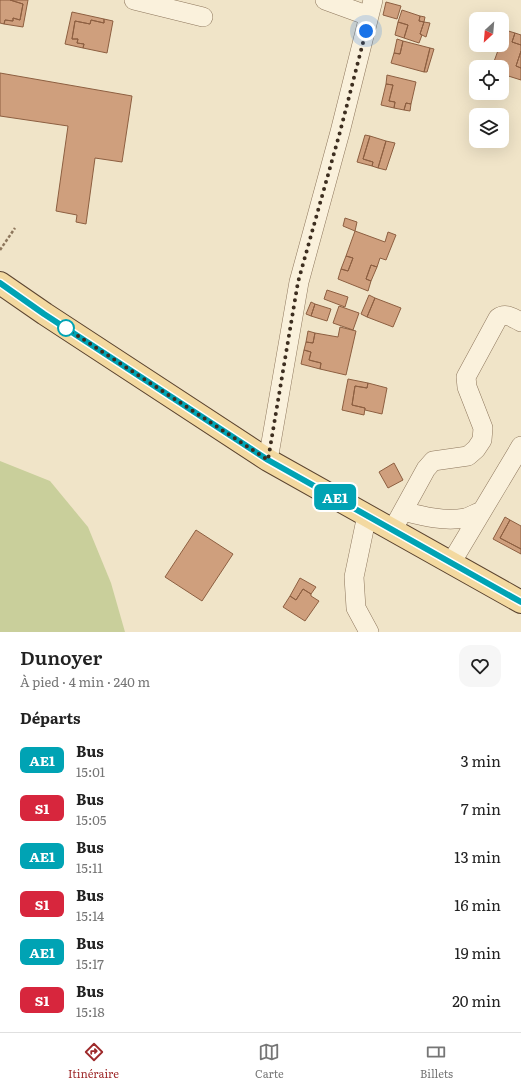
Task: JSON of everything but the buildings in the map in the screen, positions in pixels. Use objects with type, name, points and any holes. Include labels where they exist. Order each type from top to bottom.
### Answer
[{"type":"main road","points":[[0,283],[51,319],[268,460],[521,602]]},
{"type":"street","points":[[134,0],[203,17]]},
{"type":"street","points":[[268,460],[298,282],[340,132],[371,8],[325,0]]},
{"type":"street","points":[[393,529],[426,469],[433,462],[468,456],[476,449],[482,440],[484,428],[467,387],[466,377],[500,316],[508,316],[521,322]]},
{"type":"street","points":[[451,562],[521,446]]},
{"type":"street","points":[[403,511],[424,517],[453,519],[465,518],[482,511]]},
{"type":"street","points":[[367,515],[354,577],[356,608],[369,632]]},
{"type":"path","points":[[0,250],[15,228]]},
{"type":"green space","points":[[0,461],[50,481],[88,527],[111,583],[125,632],[0,632]]},
{"type":"bus line","name":"AE1","points":[[0,283],[44,314],[268,460],[521,602]]},
{"type":"route","points":[[66,328],[200,417],[268,460],[298,282],[340,132],[366,31]]}]
